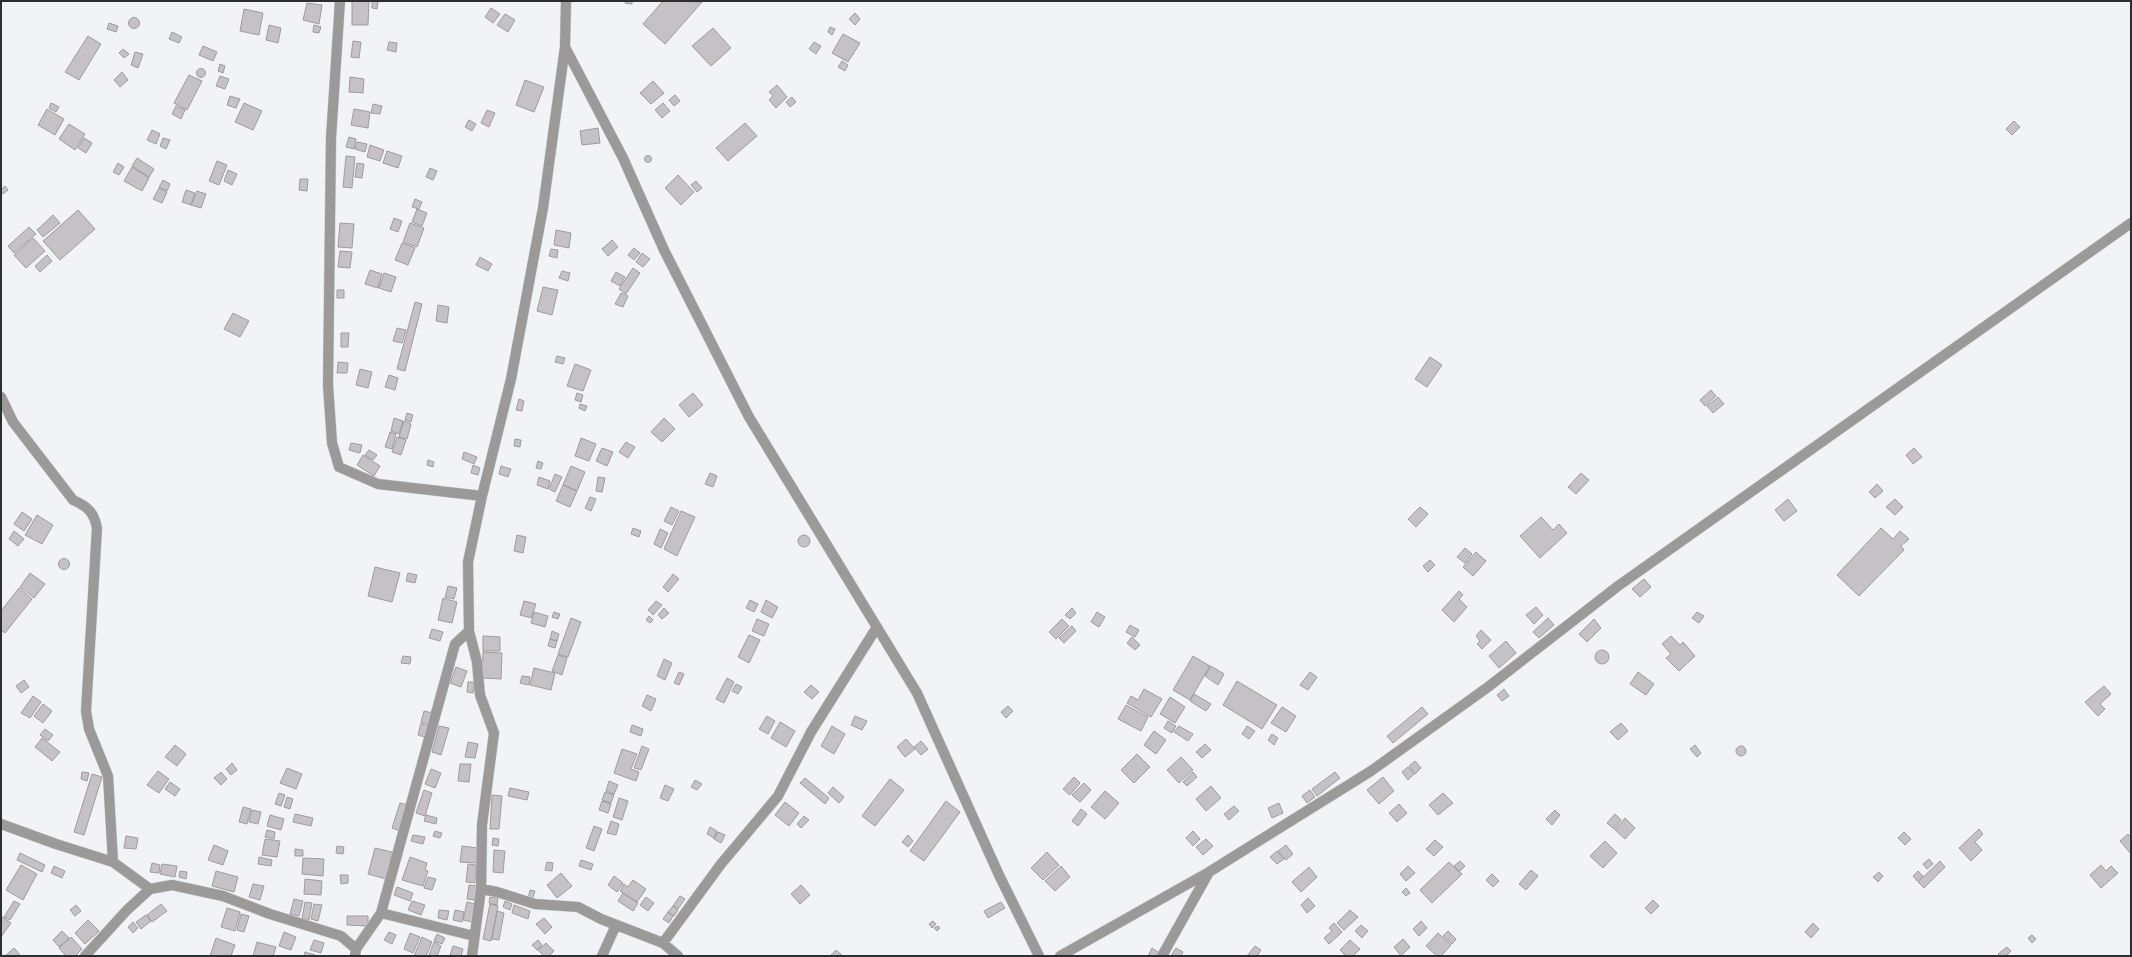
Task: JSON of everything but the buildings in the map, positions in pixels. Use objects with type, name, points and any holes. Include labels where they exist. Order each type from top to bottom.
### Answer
[{"type":"street","points":[[340,1],[331,138],[328,385],[332,443],[339,467],[378,484],[482,496]]},
{"type":"street","points":[[472,956],[481,889],[482,824],[494,733],[480,695],[477,662],[469,631],[468,562],[482,496],[511,379],[543,208],[565,47],[565,2]]},
{"type":"street","points":[[565,47],[623,158],[664,250],[749,417],[917,693],[999,875],[1039,956]]},
{"type":"street","points":[[1060,956],[1209,872],[1371,771],[1488,687],[1618,586],[2131,224]]},
{"type":"street","points":[[1,397],[13,422],[73,500],[85,505],[95,516],[97,528],[86,711],[90,729],[108,776],[113,862]]},
{"type":"street","points":[[663,943],[721,864],[778,796],[812,732],[877,627]]},
{"type":"street","points":[[84,956],[127,910],[150,889],[172,885],[223,896],[270,914],[341,936],[356,952],[382,913],[455,644],[469,631]]},
{"type":"street","points":[[1,824],[56,844],[113,862],[150,889]]},
{"type":"street","points":[[1162,956],[1209,872]]},
{"type":"street","points":[[481,889],[535,904],[578,907],[616,925],[663,943],[678,956]]},
{"type":"street","points":[[382,913],[474,936]]},
{"type":"street","points":[[602,956],[616,925]]}]
